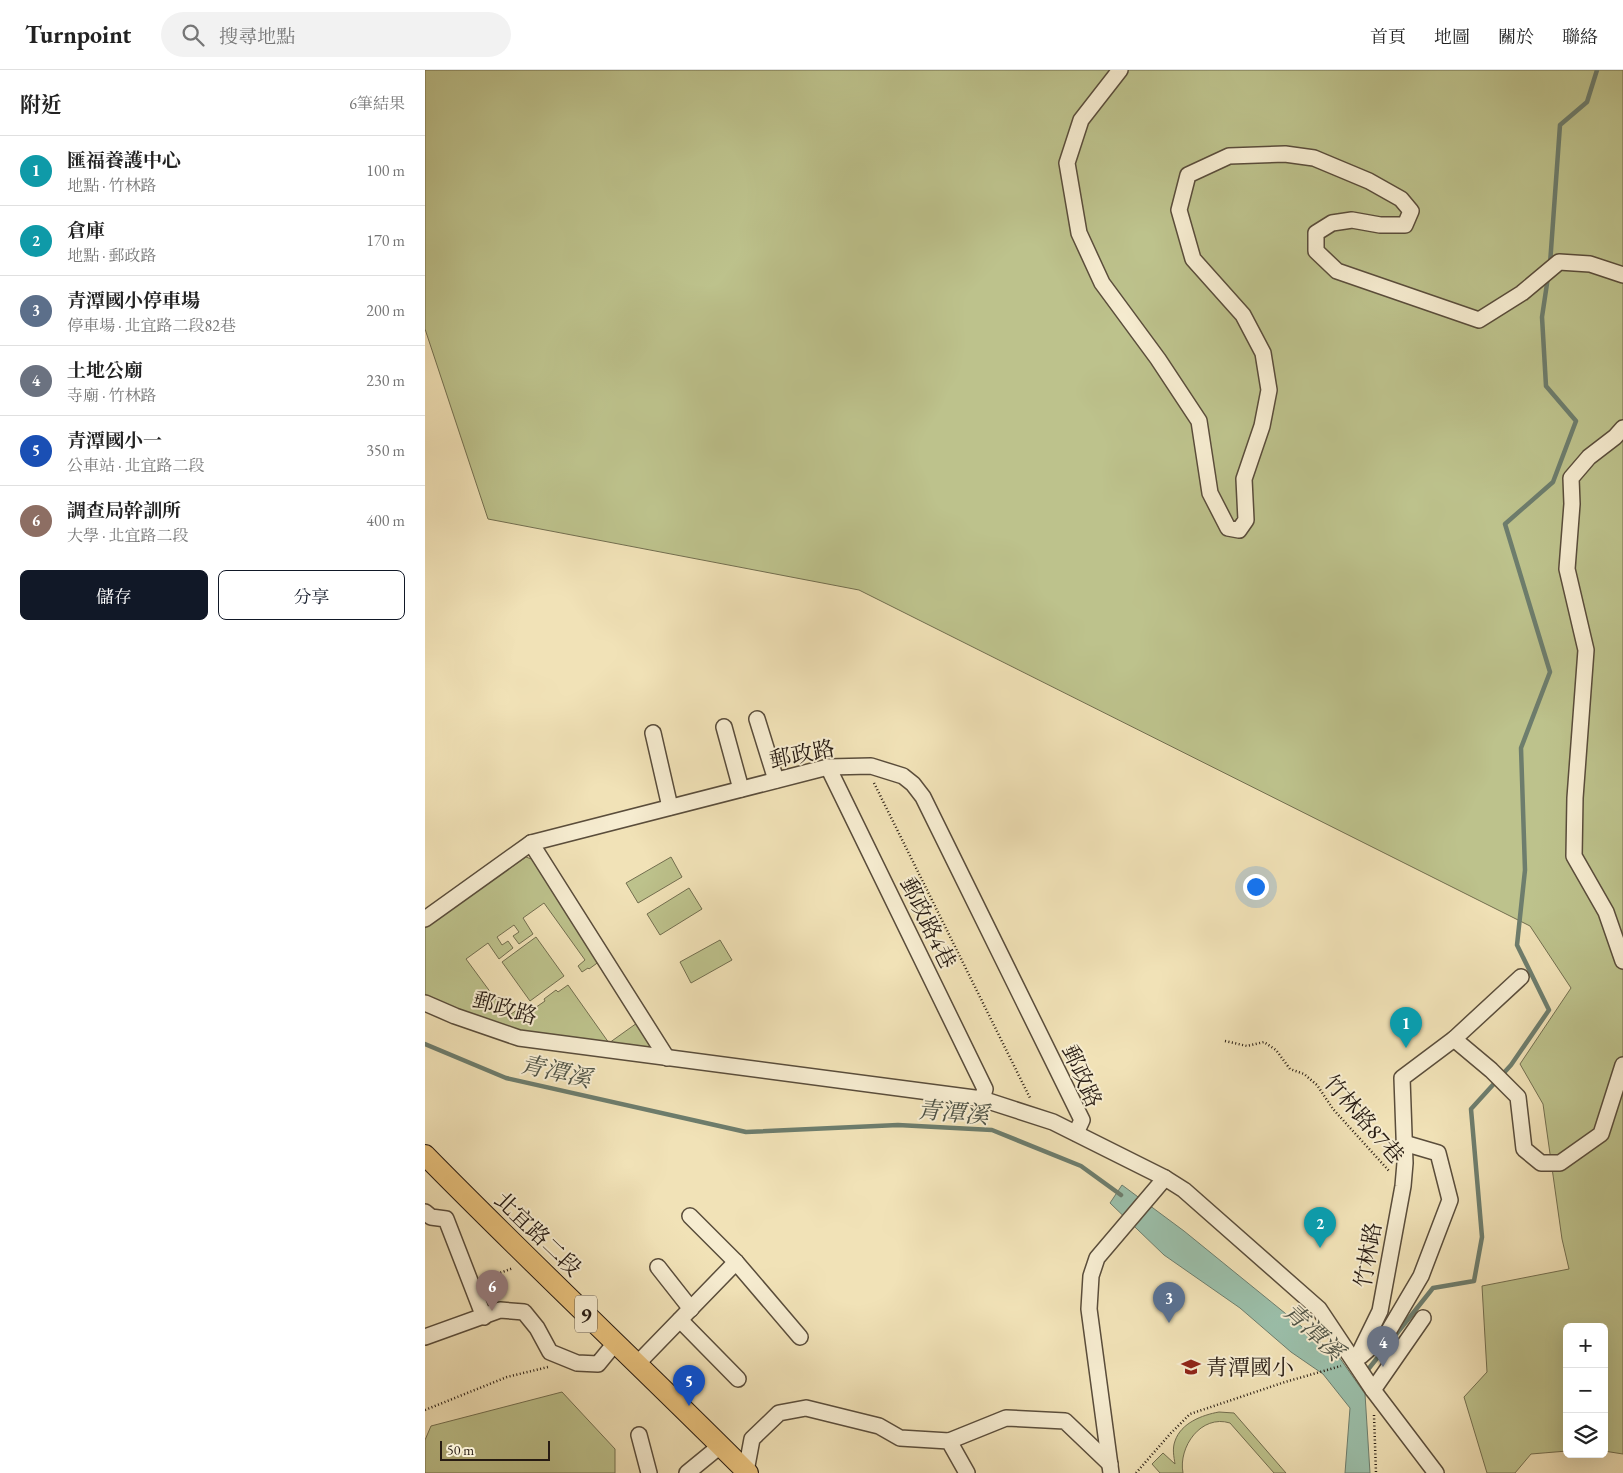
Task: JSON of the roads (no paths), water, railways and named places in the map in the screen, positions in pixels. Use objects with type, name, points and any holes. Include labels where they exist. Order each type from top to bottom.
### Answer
[{"type":"main road","name":"北宜路二段","points":[[425,1155],[498,1229],[616,1342],[747,1472]]},
{"type":"street","points":[[1120,70],[1081,120],[1067,163],[1079,233],[1102,283],[1158,359],[1199,421],[1210,493],[1228,528],[1239,530],[1246,520],[1243,478],[1262,426],[1269,390],[1263,353],[1243,315],[1193,259],[1179,210],[1188,175],[1229,156],[1285,154],[1314,158],[1369,181],[1401,199],[1411,211],[1405,225],[1380,225],[1352,220],[1332,223],[1316,233],[1316,252],[1337,271],[1479,320],[1522,293],[1559,262],[1590,264],[1623,276]]},
{"type":"street","points":[[1623,428],[1615,438],[1589,457],[1571,478],[1572,504],[1567,569],[1586,650],[1575,798],[1574,856],[1605,912],[1623,961]]},
{"type":"street","points":[[757,719],[776,780]]},
{"type":"street","points":[[724,727],[741,789]]},
{"type":"street","points":[[653,733],[670,807]]},
{"type":"street","name":"郵政路","points":[[425,919],[531,843],[829,766],[871,766],[903,776],[913,784],[923,797],[1082,1120],[1076,1134]]},
{"type":"street","name":"郵政路4巷","points":[[829,766],[985,1089],[982,1099]]},
{"type":"street","points":[[531,843],[667,1058]]},
{"type":"street","points":[[1521,977],[1454,1039],[1491,1070],[1518,1097],[1524,1149],[1541,1163],[1560,1163],[1601,1134],[1623,1065]]},
{"type":"street","name":"郵政路","points":[[425,1003],[455,1016],[519,1038],[982,1099],[1053,1122],[1165,1178],[1184,1190],[1319,1309],[1355,1362]]},
{"type":"street","name":"竹林路","points":[[1355,1362],[1380,1311],[1403,1186],[1405,1163],[1402,1078],[1454,1039]]},
{"type":"street","points":[[1404,1143],[1438,1153],[1450,1200],[1421,1276],[1388,1332],[1355,1362],[1373,1390],[1436,1473]]},
{"type":"street","points":[[1110,1468],[1089,1309],[1091,1276],[1097,1258],[1165,1178]]},
{"type":"street","points":[[425,1212],[431,1217],[446,1218],[484,1316]]},
{"type":"street","points":[[690,1216],[736,1262],[800,1337]]},
{"type":"street","points":[[637,1364],[736,1262]]},
{"type":"street","points":[[658,1267],[685,1315],[738,1379]]},
{"type":"street","points":[[425,1338],[500,1310],[524,1312],[537,1328],[549,1352],[577,1363],[598,1364],[616,1342]]},
{"type":"street","points":[[1373,1390],[1423,1318]]},
{"type":"street","points":[[747,1472],[752,1439],[779,1414],[806,1408],[879,1426],[900,1438],[949,1442],[1006,1418],[1065,1421],[1110,1468]]},
{"type":"street","points":[[639,1435],[649,1473]]},
{"type":"street","points":[[949,1442],[967,1473]]},
{"type":"street","points":[[687,1473],[721,1446]]},
{"type":"waterway","points":[[1550,264],[1560,125],[1587,102],[1597,70]]},
{"type":"waterway","points":[[1366,1372],[1433,1288],[1474,1281],[1482,1237],[1471,1109],[1511,1065],[1549,1010],[1517,945],[1525,870],[1521,748],[1550,672],[1505,524],[1553,482],[1576,421],[1546,386],[1542,317],[1548,277]]},
{"type":"waterway","name":"青潭溪","points":[[425,1044],[506,1078],[746,1132],[898,1125],[992,1130],[1081,1166],[1121,1195]]},
{"type":"place","name":"匯福養護中心","points":[[1406,1048]]},
{"type":"place","name":"倉庫","points":[[1320,1248]]},
{"type":"place","name":"調查局幹訓所","points":[[492,1311]]},
{"type":"place","name":"青潭國小停車場","points":[[1169,1323]]},
{"type":"place","name":"青潭國小","points":[[1191,1367]]},
{"type":"place","name":"土地公廟","points":[[1383,1367]]},
{"type":"place","name":"青潭國小一","points":[[689,1406]]}]
